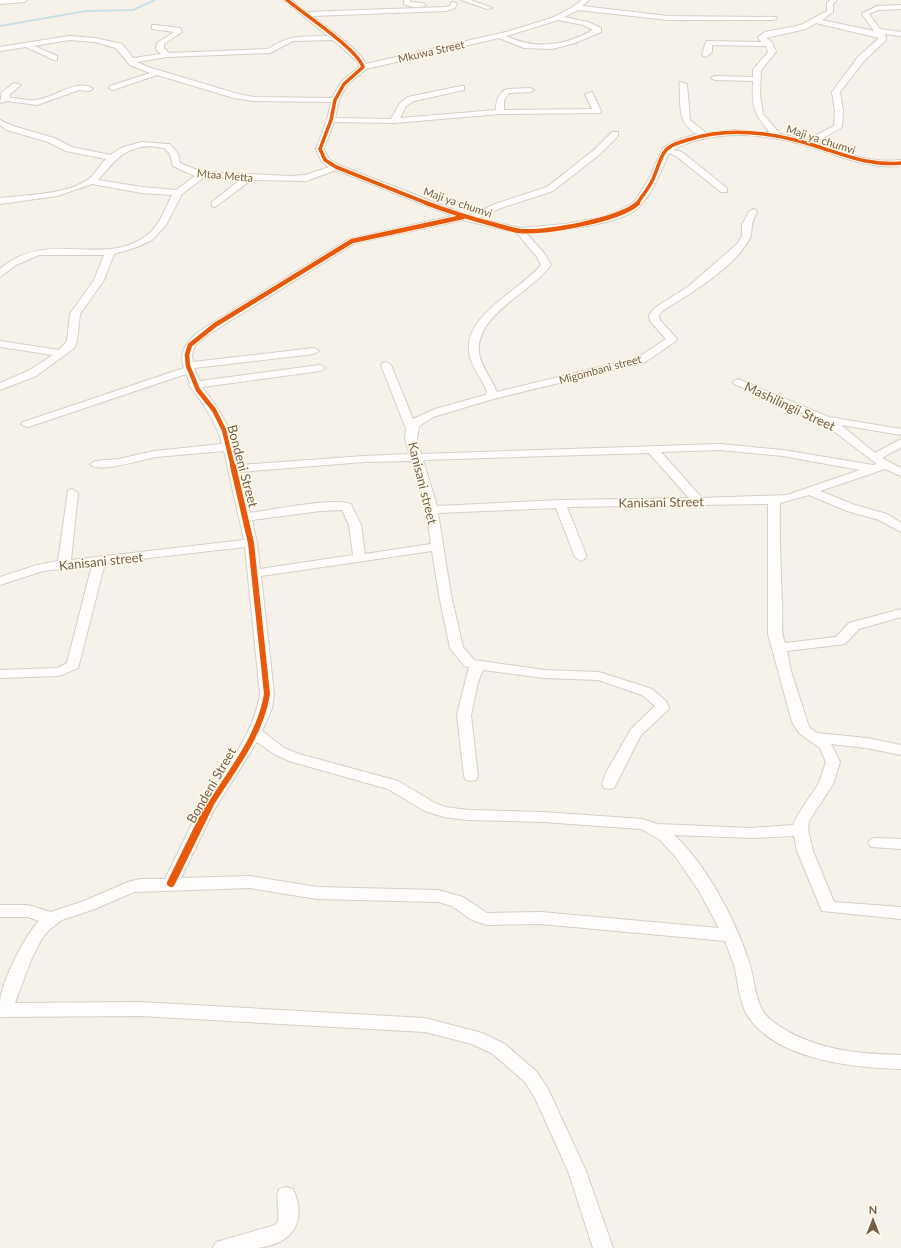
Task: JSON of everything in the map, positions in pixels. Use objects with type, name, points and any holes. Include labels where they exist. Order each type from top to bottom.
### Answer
[{"type":"street","points":[[1,2],[24,0]]},
{"type":"street","points":[[287,1],[304,0]]},
{"type":"street","points":[[407,0],[406,3],[412,5],[454,3],[463,0],[490,8]]},
{"type":"street","name":"Mkuwa Street","points":[[363,67],[498,35],[556,18],[579,8],[586,0]]},
{"type":"street","points":[[776,135],[759,114],[756,103],[757,70],[772,52],[769,44],[762,39],[764,35],[798,29],[830,12],[830,3],[834,0]]},
{"type":"street","points":[[287,1],[356,56],[363,67]]},
{"type":"street","points":[[872,2],[883,7]]},
{"type":"street","points":[[305,14],[407,11],[425,8],[444,9],[453,6],[454,3]]},
{"type":"street","points":[[808,143],[838,127],[839,112],[836,92],[861,59],[881,40],[880,33],[865,14],[868,11],[883,7],[901,7]]},
{"type":"street","points":[[579,8],[647,19],[774,18]]},
{"type":"street","name":"Mkuwa Street","points":[[498,35],[524,46],[537,47],[567,44],[598,30],[596,27],[556,18]]},
{"type":"street","points":[[814,20],[880,33],[901,34]]},
{"type":"street","points":[[155,27],[178,30],[178,32],[161,43],[160,49],[167,54]]},
{"type":"street","points":[[0,49],[78,38],[113,44],[127,54],[137,66],[156,73],[254,99],[335,100]]},
{"type":"street","points":[[131,60],[167,54],[270,51],[292,39],[333,38]]},
{"type":"street","points":[[706,55],[708,52],[709,43],[769,44]]},
{"type":"street","points":[[29,46],[54,58]]},
{"type":"street","name":"Maji ya chumvi","points":[[363,67],[344,84],[335,100],[331,120],[325,131],[320,148],[325,160],[336,167],[466,218],[520,231],[565,227],[605,219],[622,213],[637,204],[652,181],[666,150],[690,140],[706,136],[749,133],[776,135],[808,143],[866,164],[878,165],[901,163]]},
{"type":"street","points":[[113,88],[156,73]]},
{"type":"street","points":[[715,78],[756,79]]},
{"type":"street","points":[[683,84],[686,121],[694,130],[706,136]]},
{"type":"street","points":[[17,85],[5,94],[6,100],[0,116],[1,124],[45,138],[69,149],[111,158]]},
{"type":"street","points":[[6,100],[38,103],[78,88],[89,89]]},
{"type":"street","points":[[394,121],[403,104],[411,99],[461,88]]},
{"type":"street","points":[[500,112],[500,100],[507,91],[530,90]]},
{"type":"street","points":[[331,120],[394,121],[500,112],[597,112],[589,94]]},
{"type":"street","points":[[466,218],[550,189],[597,152],[615,134]]},
{"type":"street","name":"Mtaa Metta","points":[[92,182],[111,158],[120,151],[133,146],[160,144],[171,149],[176,164],[181,168],[201,174],[248,178],[306,178],[336,167]]},
{"type":"street","points":[[666,150],[679,154],[724,190]]},
{"type":"street","points":[[0,274],[9,265],[20,258],[40,251],[54,250],[91,254],[110,252],[134,245],[149,238],[161,225],[178,193],[201,174]]},
{"type":"street","points":[[215,204],[248,178]]},
{"type":"street","points":[[0,201],[72,189],[92,182],[142,190],[178,193]]},
{"type":"street","name":"Migombani street","points":[[489,397],[605,370],[641,360],[652,354],[672,339],[655,321],[654,316],[659,309],[711,273],[741,246],[747,236],[747,225],[753,212]]},
{"type":"street","name":"Bondeni Street","points":[[171,883],[207,810],[255,733],[264,714],[267,694],[251,543],[224,430],[214,410],[194,384],[189,368],[187,355],[190,345],[202,334],[352,241],[466,218]]},
{"type":"street","points":[[489,397],[492,392],[474,353],[476,333],[480,325],[497,308],[531,282],[546,265],[541,255],[524,239],[520,231]]},
{"type":"street","points":[[0,387],[32,375],[46,367],[60,354],[69,349],[73,341],[74,315],[85,298],[98,283],[110,252]]},
{"type":"street","points":[[0,344],[52,351],[60,354]]},
{"type":"street","points":[[27,424],[189,368],[314,351]]},
{"type":"street","points":[[386,365],[411,428]]},
{"type":"street","points":[[194,384],[320,368]]},
{"type":"street","name":"Mashilingii Street","points":[[738,382],[823,418],[835,426],[878,464],[901,473]]},
{"type":"street","name":"Kanisani street","points":[[476,666],[469,663],[457,648],[445,595],[432,510],[411,439],[411,428],[416,421],[428,415],[489,397]]},
{"type":"street","points":[[823,418],[901,432]]},
{"type":"street","name":"Kanisani Street","points":[[432,510],[560,504],[774,500],[789,498],[878,464],[901,442]]},
{"type":"street","points":[[96,464],[119,462],[154,454],[228,447]]},
{"type":"street","points":[[234,469],[417,458],[652,449],[744,448],[878,464]]},
{"type":"street","points":[[652,449],[698,501]]},
{"type":"street","points":[[809,491],[851,508],[883,517],[901,528]]},
{"type":"street","points":[[64,564],[72,493]]},
{"type":"street","points":[[774,500],[773,524],[776,606],[775,634],[799,722],[804,730],[815,737],[828,750],[833,762],[826,784],[802,820],[800,830],[805,851],[828,906],[831,908],[901,913]]},
{"type":"street","points":[[560,504],[581,557]]},
{"type":"street","points":[[245,517],[320,507],[347,507],[355,525],[359,558]]},
{"type":"street","name":"Kanisani street","points":[[0,581],[42,568],[64,564],[251,543]]},
{"type":"street","points":[[255,573],[438,548]]},
{"type":"street","points":[[0,674],[60,672],[72,665],[100,560]]},
{"type":"street","points":[[780,648],[840,642],[854,626],[901,613]]},
{"type":"street","points":[[471,776],[464,716],[471,682],[476,673],[476,666],[544,674],[598,676],[651,695],[662,705],[662,709],[636,732],[614,771],[609,784]]},
{"type":"street","points":[[255,733],[279,751],[294,758],[393,785],[430,807],[444,812],[468,815],[543,817],[643,824],[657,829],[665,834],[693,869],[711,896],[741,962],[754,1013],[762,1024],[798,1044],[837,1057],[862,1061],[901,1062]]},
{"type":"street","points":[[815,737],[901,750]]},
{"type":"street","points":[[657,829],[752,833],[800,830]]},
{"type":"street","points":[[876,843],[901,844]]},
{"type":"street","points":[[603,1248],[577,1171],[542,1094],[531,1077],[499,1049],[476,1038],[425,1025],[410,1024],[140,1009],[2,1009],[30,944],[40,930],[52,919],[94,903],[125,888],[140,885],[250,882],[317,893],[438,896],[457,901],[478,916],[487,919],[541,918],[729,935]]},
{"type":"street","points":[[0,911],[28,911],[52,919]]},
{"type":"street","points":[[224,1248],[278,1233],[286,1227],[288,1219],[286,1195]]},
{"type":"waterway","points":[[0,26],[86,11],[133,10],[155,0]]},
{"type":"cycle path","points":[[287,0],[348,48],[361,61],[363,67],[344,84],[335,100],[331,120],[320,149],[325,160],[336,167],[463,217],[520,231],[565,227],[605,219],[622,213],[637,204],[652,181],[666,150],[681,142],[716,134],[754,133],[807,143],[864,162],[888,165],[901,163]]},
{"type":"cycle path","points":[[171,883],[207,810],[252,738],[265,708],[267,694],[251,543],[224,430],[214,410],[198,390],[188,366],[187,355],[190,345],[215,325],[352,241],[463,217]]}]
